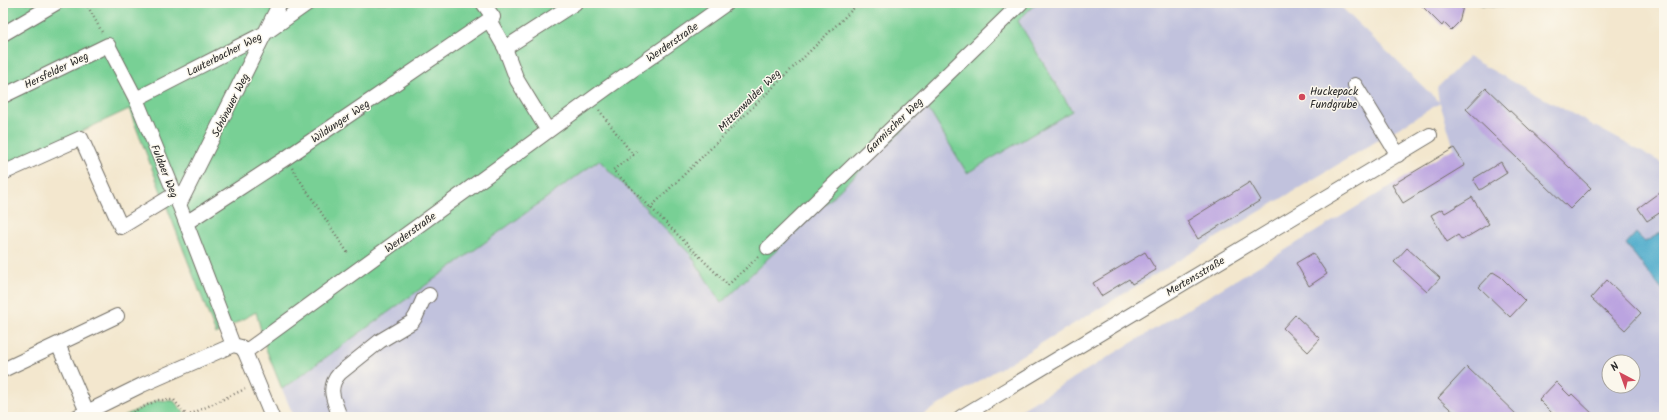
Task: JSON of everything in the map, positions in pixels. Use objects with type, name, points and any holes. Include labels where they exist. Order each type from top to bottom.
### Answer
[{"type":"street","points":[[3,34],[56,3]]},
{"type":"street","name":"Schönauer Weg","points":[[177,200],[267,32],[280,3]]},
{"type":"street","name":"Lauterbacher Weg","points":[[136,99],[267,32],[308,3]]},
{"type":"street","points":[[483,3],[505,48],[517,80],[548,131]]},
{"type":"street","points":[[505,48],[575,3]]},
{"type":"street","name":"Werderstraße","points":[[245,352],[548,131],[727,3]]},
{"type":"street","name":"Garmischer Weg","points":[[768,248],[1021,3]]},
{"type":"street","name":"Wildunger Weg","points":[[186,223],[286,158],[491,19]]},
{"type":"street","name":"Hersfelder Weg","points":[[3,96],[108,45]]},
{"type":"street","name":"Fuldaer Weg","points":[[108,45],[136,99],[233,345]]},
{"type":"street","points":[[1355,85],[1398,155]]},
{"type":"street","name":"Mertensstraße","points":[[961,417],[1430,135]]},
{"type":"street","points":[[3,173],[81,138],[121,227],[177,200]]},
{"type":"street","points":[[340,417],[332,393],[334,379],[380,341],[412,322],[423,300],[429,295]]},
{"type":"street","points":[[3,370],[117,316]]},
{"type":"street","points":[[58,344],[82,415],[142,385],[233,345],[240,347],[245,352],[272,417]]},
{"type":"path","points":[[86,3],[108,45]]},
{"type":"path","name":"Mittenwalder Weg","points":[[650,208],[859,3]]},
{"type":"path","points":[[592,100],[633,154]]},
{"type":"path","points":[[636,151],[613,170],[728,286],[768,248]]},
{"type":"path","points":[[286,158],[349,255]]},
{"type":"path","points":[[122,417],[158,400],[174,400],[187,416],[244,389]]},
{"type":"shaded area","points":[[1036,3],[1337,3],[1439,102],[1437,88],[1468,57],[1664,164],[1664,231],[1645,242],[1662,290],[1664,288],[1664,417],[1009,417],[1454,148],[1440,103],[919,417],[294,417],[282,389],[599,160],[691,255],[721,303],[927,107],[1072,111],[1018,21]]},
{"type":"green space","points":[[3,3],[1036,3],[1018,21],[1072,111],[967,173],[927,107],[721,303],[691,255],[599,160],[282,389],[266,349],[256,312],[216,334],[129,109],[3,168]]},
{"type":"green space","points":[[158,400],[174,401],[187,416],[122,417]]},
{"type":"water","points":[[1479,3],[1525,3],[1515,7],[1482,5]]},
{"type":"water","points":[[1664,231],[1664,288],[1662,290],[1626,244],[1636,233],[1645,242]]},
{"type":"building","points":[[1419,3],[1464,3],[1459,22],[1451,30],[1444,23],[1442,26]]},
{"type":"building","points":[[1486,88],[1591,188],[1570,209],[1466,109]]},
{"type":"building","points":[[1454,148],[1465,165],[1403,203],[1392,185]]},
{"type":"building","points":[[1501,162],[1507,173],[1480,190],[1473,179]]},
{"type":"building","points":[[1250,182],[1261,200],[1198,239],[1187,221]]},
{"type":"building","points":[[1664,189],[1664,210],[1647,221],[1638,208]]},
{"type":"building","points":[[1472,197],[1489,224],[1462,240],[1458,235],[1447,242],[1431,215],[1442,209],[1445,213]]},
{"type":"building","points":[[1407,248],[1440,278],[1427,292],[1394,262]]},
{"type":"building","points":[[1145,252],[1156,270],[1132,284],[1129,279],[1101,296],[1093,283]]},
{"type":"building","points":[[1313,253],[1327,274],[1309,286],[1296,263]]},
{"type":"building","points":[[1493,272],[1501,277],[1525,301],[1510,317],[1479,287]]},
{"type":"building","points":[[1607,280],[1641,313],[1625,330],[1591,298]]},
{"type":"building","points":[[1295,315],[1320,339],[1308,352],[1283,328]]},
{"type":"building","points":[[1467,367],[1519,417],[1459,417],[1438,398]]},
{"type":"building","points":[[1556,382],[1570,396],[1572,394],[1596,417],[1556,417],[1539,400]]},
{"type":"place","name":"Huckepack Fundgrube","points":[[1302,97]]}]
